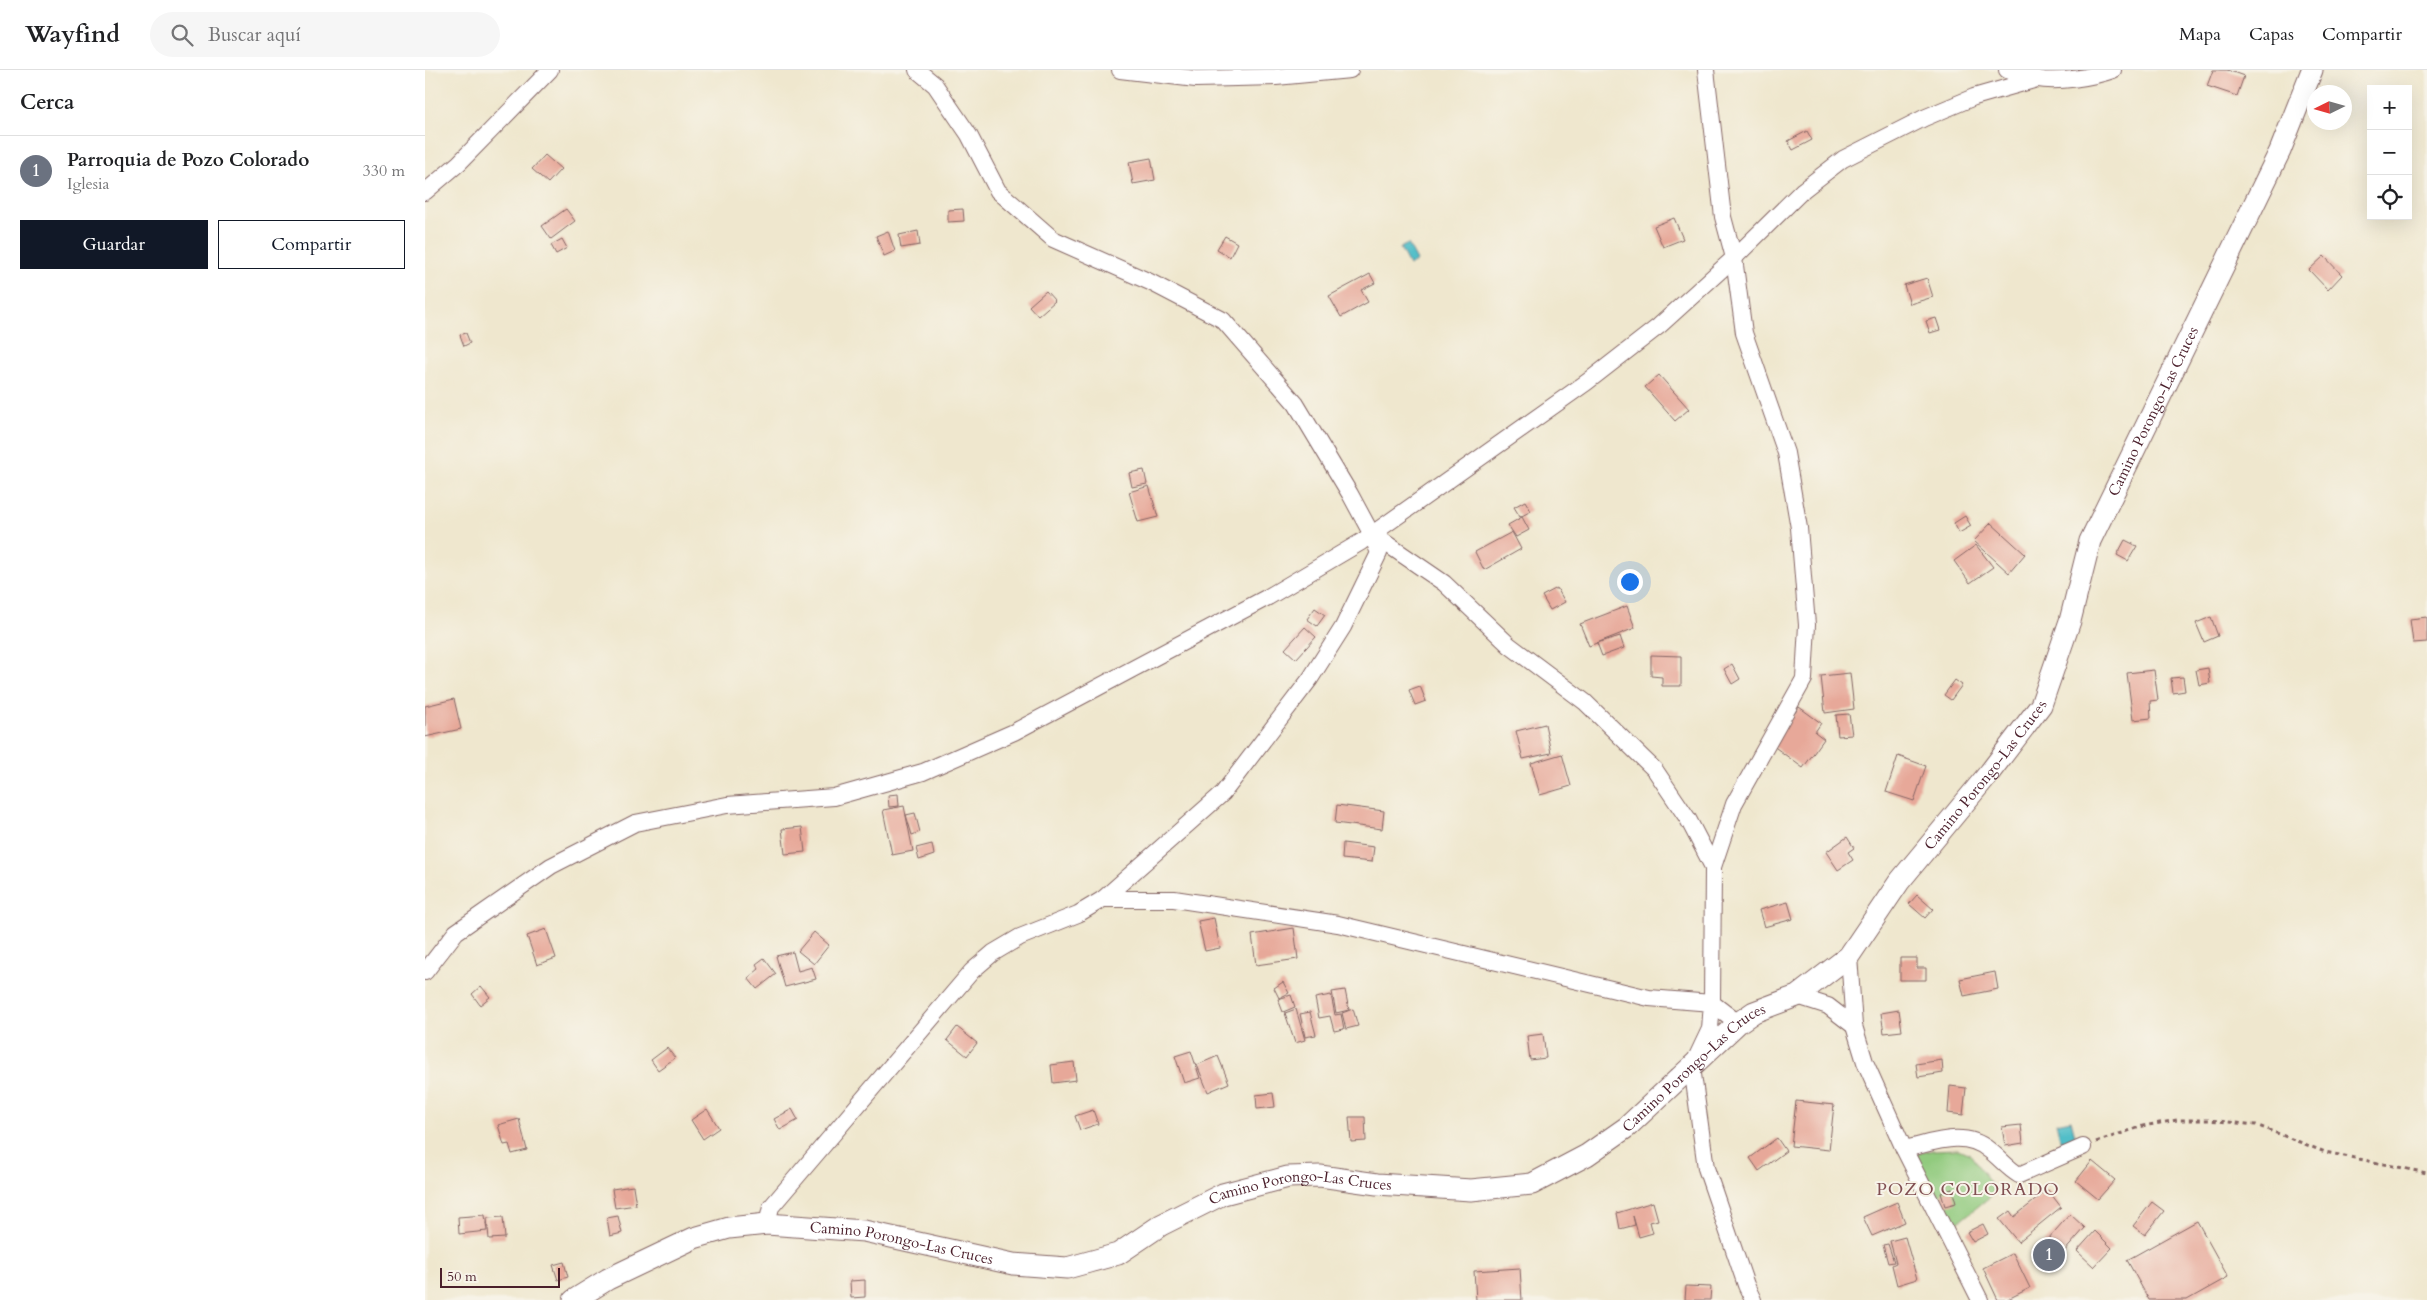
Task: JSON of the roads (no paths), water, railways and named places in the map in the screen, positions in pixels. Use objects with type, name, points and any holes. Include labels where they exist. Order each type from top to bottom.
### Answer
[{"type":"main road","name":"Camino Porongo-Las Cruces","points":[[574,1300],[608,1279],[694,1238],[729,1228],[767,1224],[864,1232],[1013,1264],[1067,1268],[1118,1254],[1161,1225],[1223,1194],[1288,1177],[1320,1176],[1377,1184],[1471,1190],[1532,1184],[1587,1155],[1627,1127],[1737,1023],[1754,1012],[1797,996],[1849,956],[1899,882],[1990,772],[2041,705],[2070,621],[2090,541],[2272,168],[2312,70]]},
{"type":"street","points":[[425,192],[459,163],[550,70]]},
{"type":"street","points":[[767,1224],[771,1207],[972,971],[993,953],[1020,937],[1078,914],[1103,899],[1223,793],[1310,679],[1343,627],[1379,553],[1351,494],[1296,404],[1223,320],[1150,282],[1053,239],[998,191],[969,135],[935,85],[917,70]]},
{"type":"street","points":[[1120,70],[1196,79],[1276,77],[1350,70]]},
{"type":"street","points":[[1706,70],[1723,217],[1735,258],[1744,333],[1786,454],[1799,528],[1807,625],[1804,679],[1734,804],[1713,866],[1712,1003],[1710,1029],[1692,1066],[1707,1168],[1745,1285],[1753,1300]]},
{"type":"street","points":[[2007,70],[2037,79]]},
{"type":"street","points":[[425,972],[456,932],[551,866],[635,823],[727,805],[834,798],[923,772],[1014,732],[1125,675],[1268,598],[1371,534],[1587,382],[1659,326],[1735,258],[1803,190],[1843,159],[1924,118],[1974,97],[2037,79],[2098,76],[2113,70]]},
{"type":"street","points":[[1371,534],[1444,583],[1509,645],[1585,702],[1606,722],[1655,770],[1688,819],[1713,866]]},
{"type":"street","points":[[1103,899],[1174,899],[1338,924],[1649,998],[1712,1003],[1737,1023]]},
{"type":"street","points":[[1849,956],[1855,1026],[1865,1062],[1904,1149],[1980,1300]]},
{"type":"street","points":[[1797,996],[1828,1006],[1855,1026]]},
{"type":"street","points":[[1904,1149],[1963,1137],[1976,1141],[1990,1150],[2004,1166],[2019,1175],[2083,1147]]},
{"type":"water","points":[[1408,244],[1417,261],[1409,265],[1400,248]]},
{"type":"water","points":[[2071,1120],[2076,1140],[2061,1143],[2056,1123]]},
{"type":"place","name":"Parroquia de Pozo Colorado","points":[[2049,1255]]},
{"type":"district","name":"POZO COLORADO","points":[[1968,1189]]}]
